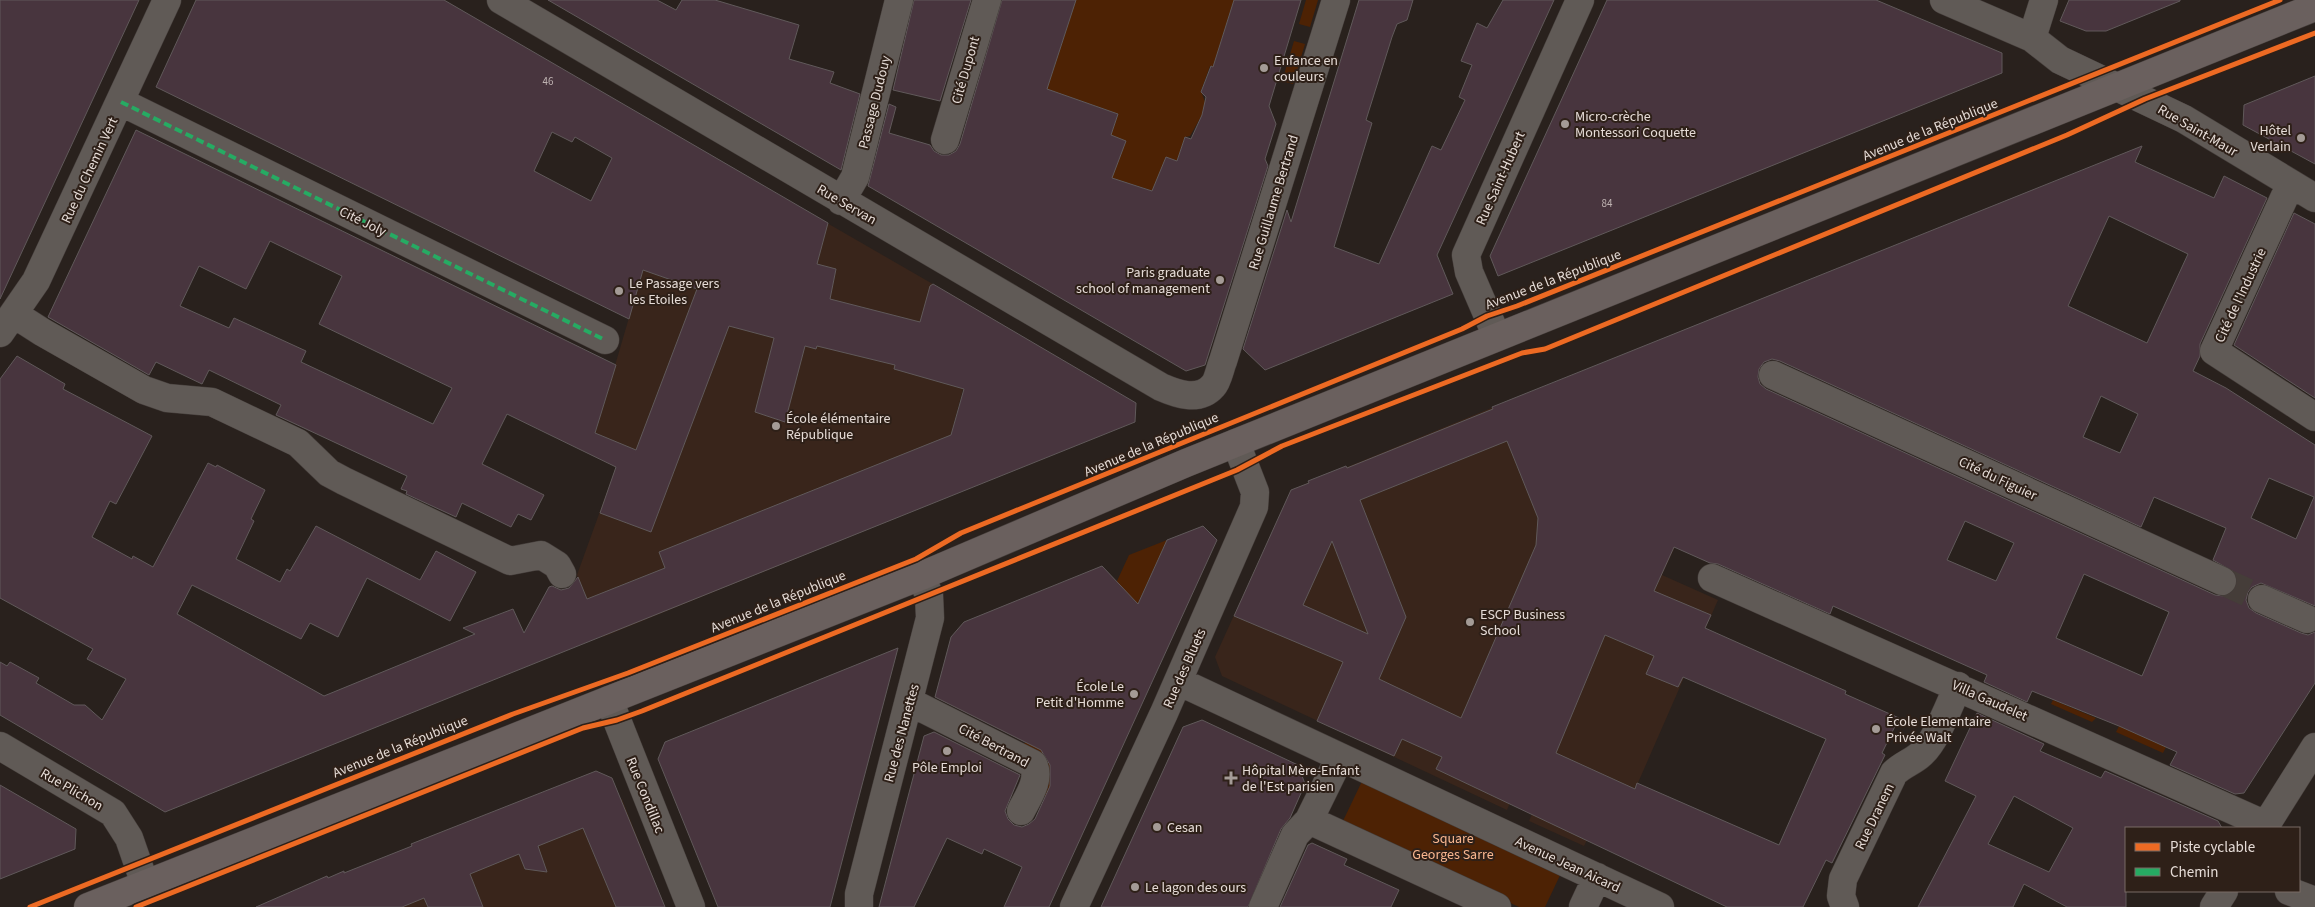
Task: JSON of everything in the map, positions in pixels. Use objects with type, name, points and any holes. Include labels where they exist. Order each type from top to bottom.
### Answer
[{"type":"main road","name":"Avenue de la République","points":[[88,907],[921,576],[1236,443],[2119,87],[2315,6]]},
{"type":"street","name":"Rue du Chemin Vert","points":[[7,324],[36,282],[167,0]]},
{"type":"street","name":"Rue Servan","points":[[501,0],[1161,387],[1187,396],[1198,396]]},
{"type":"street","name":"Passage Dudouy","points":[[841,200],[855,177],[899,0]]},
{"type":"street","name":"Cité Dupont","points":[[945,140],[987,0]]},
{"type":"street","name":"Rue Guillaume Bertrand","points":[[1198,396],[1213,386],[1223,361],[1336,0]]},
{"type":"street","name":"Rue Saint-Hubert","points":[[1497,337],[1469,272],[1466,255],[1580,0]]},
{"type":"street","name":"Rue Saint-Maur","points":[[1944,0],[2032,38],[2060,60],[2184,119],[2290,185],[2315,198]]},
{"type":"street","points":[[2032,38],[2044,0]]},
{"type":"street","name":"Cité Joly","points":[[120,102],[606,340]]},
{"type":"street","name":"Cité de l'Industrie","points":[[2290,185],[2214,351],[2315,417]]},
{"type":"street","points":[[7,324],[42,332],[144,390],[167,398],[212,402],[230,410],[298,443],[329,473],[378,499],[510,561],[541,555],[557,565],[562,574]]},
{"type":"street","name":"Cité du Figuier","points":[[1773,375],[2222,581]]},
{"type":"street","name":"Rue des Bluets","points":[[1074,907],[1178,681],[1254,507],[1255,492],[1236,443]]},
{"type":"street","name":"Rue des Nanettes","points":[[858,907],[859,894],[910,702],[930,618],[928,595],[921,576]]},
{"type":"street","name":"Villa Gaudelet","points":[[1712,578],[1958,686],[2265,826]]},
{"type":"street","points":[[2262,599],[2307,620]]},
{"type":"street","name":"Avenue Jean Aicard","points":[[1178,681],[1660,907]]},
{"type":"street","name":"Rue Dranem","points":[[1845,907],[1841,896],[1843,879],[1894,773],[1900,767],[1921,755],[1929,745],[1958,686]]},
{"type":"street","name":"Rue Condillac","points":[[609,700],[691,907]]},
{"type":"street","name":"Cité Bertrand","points":[[910,702],[1033,764],[1036,770],[1036,779],[1021,811]]},
{"type":"street","name":"Rue Plichon","points":[[0,746],[113,813],[129,838],[145,884]]},
{"type":"street","points":[[2265,826],[2315,747]]},
{"type":"street","points":[[1263,907],[1295,835],[1309,820],[1340,757]]},
{"type":"street","points":[[1309,820],[1497,907]]},
{"type":"street","points":[[1583,907],[1597,877]]},
{"type":"street","points":[[2214,907],[2223,892]]},
{"type":"street","points":[[2292,892],[2315,901]]},
{"type":"shaded area","name":"École élémentaire République","points":[[801,208],[983,313],[933,503],[603,637],[577,575],[616,467],[589,454],[643,270],[730,302]]},
{"type":"shaded area","name":"ESCP Business School","points":[[1530,392],[1675,547],[1662,575],[1718,600],[1609,849],[1587,840],[1584,846],[1529,821],[1532,814],[1510,803],[1507,810],[1222,676],[1215,657],[1291,490]]},
{"type":"shaded area","points":[[596,771],[612,778],[618,799],[622,799],[665,907],[259,907],[304,889],[303,886],[307,884],[308,887],[323,881],[322,878],[327,876],[328,879],[344,871],[345,873],[412,846],[411,844]]},
{"type":"green space","points":[[1076,0],[1234,0],[1213,67],[1210,66],[1201,91],[1205,102],[1202,115],[1190,136],[1185,137],[1177,161],[1153,191],[1112,178],[1111,135],[1118,114],[1047,89]]},
{"type":"green space","points":[[1306,0],[1318,0],[1310,27],[1299,24]]},
{"type":"green space","points":[[1294,41],[1305,44],[1293,84],[1282,81]]},
{"type":"green space","points":[[1167,540],[1049,798],[1041,795],[1020,745],[1046,735],[1129,555]]},
{"type":"green space","points":[[2053,700],[2096,718],[2092,722],[2051,704]]},
{"type":"green space","points":[[2119,726],[2166,747],[2163,753],[2116,732]]},
{"type":"green space","name":"Square Georges Sarre","points":[[1365,775],[1563,869],[1545,907],[1519,907],[1342,823]]},
{"type":"building","points":[[0,0],[139,0],[0,299]]},
{"type":"building","points":[[196,0],[444,0],[828,223],[817,264],[836,269],[830,299],[920,322],[930,286],[933,284],[1136,403],[1135,422],[165,812],[0,715],[0,662],[7,666],[10,662],[39,678],[36,683],[74,705],[85,705],[102,720],[126,679],[87,659],[93,649],[0,598],[0,379],[17,356],[65,384],[63,389],[152,436],[116,504],[110,501],[92,537],[132,559],[133,556],[153,567],[208,463],[216,467],[217,465],[265,490],[251,519],[254,521],[236,559],[280,582],[287,569],[290,571],[316,526],[420,580],[436,551],[476,572],[450,621],[367,578],[338,637],[310,623],[301,639],[192,585],[177,614],[324,696],[475,634],[463,628],[513,609],[524,633],[549,587],[552,586],[561,590],[569,588],[578,577],[587,599],[665,568],[659,552],[951,435],[964,389],[894,369],[895,365],[817,346],[816,349],[805,346],[785,422],[755,412],[774,338],[729,326],[651,532],[600,513],[616,467],[507,414],[482,464],[544,495],[531,520],[518,514],[511,527],[462,503],[456,517],[406,494],[407,491],[401,489],[407,476],[276,415],[281,405],[209,370],[202,384],[156,362],[149,375],[48,317],[136,130],[616,365],[595,433],[636,450],[697,289],[643,270],[629,319],[156,87]],"holes":[[[552,132],[572,142],[575,137],[612,158],[591,201],[534,171]],[[270,241],[342,276],[319,324],[452,388],[433,424],[301,362],[306,351],[234,318],[229,328],[180,306],[199,266],[246,289]]]},
{"type":"building","points":[[548,0],[657,0],[676,10],[682,0],[715,0],[799,25],[789,59],[834,72],[830,83],[860,94],[841,170]]},
{"type":"building","points":[[914,0],[971,0],[940,101],[893,90]]},
{"type":"building","points":[[1002,0],[1076,0],[1047,89],[1118,114],[1111,135],[1126,141],[1112,178],[1152,191],[1166,157],[1177,161],[1185,137],[1191,139],[1202,115],[1206,97],[1201,92],[1211,66],[1213,67],[1234,0],[1301,0],[1269,106],[1276,124],[1265,159],[1268,166],[1205,365],[1186,371],[868,186],[889,104],[896,107],[889,133],[930,145],[934,151],[941,155],[949,155],[956,151],[960,144]]},
{"type":"building","points":[[1359,0],[1413,0],[1407,20],[1397,24],[1392,37],[1366,120],[1372,123],[1334,247],[1379,264],[1432,146],[1441,150],[1465,100],[1459,97],[1472,65],[1461,61],[1477,23],[1487,28],[1503,0],[1554,0],[1437,255],[1453,294],[1265,370],[1243,349],[1287,210],[1291,222]]},
{"type":"building","points":[[1607,0],[1876,0],[2002,53],[2002,73],[1498,276],[1490,256]]},
{"type":"building","points":[[2069,0],[2180,1],[2106,31],[2086,31],[2060,21]]},
{"type":"building","points":[[2315,76],[2315,164],[2243,125],[2244,105]]},
{"type":"building","points":[[2142,146],[2135,162],[2214,198],[2224,176],[2267,198],[2200,344],[2200,356],[2193,371],[2226,388],[2315,445],[2315,606],[2261,583],[2252,587],[2248,592],[2246,600],[2249,608],[2256,613],[2301,633],[2308,635],[2315,632],[2315,683],[2244,793],[2235,794],[2170,765],[2177,752],[2119,726],[2032,691],[2027,702],[1984,682],[1987,675],[1833,606],[1830,614],[1718,564],[1710,563],[1674,547],[1654,591],[1711,615],[1705,628],[1846,691],[1845,694],[1899,718],[1882,753],[1885,755],[1832,863],[1826,860],[1803,907],[1727,907],[1436,769],[1442,757],[1402,739],[1394,756],[1317,721],[1343,662],[1234,616],[1291,490],[1309,483],[1308,481],[1346,466],[1347,468],[1493,409],[1492,407]],"holes":[[[2109,216],[2188,254],[2147,343],[2068,306]],[[1772,359],[1780,361],[2141,527],[2154,497],[2226,528],[2213,560],[2234,572],[2237,579],[2236,588],[2231,594],[2224,596],[2215,595],[1766,389],[1760,384],[1758,377],[1759,369],[1764,362]],[[2101,396],[2138,414],[2120,453],[2083,437]],[[1507,441],[1538,518],[1536,545],[1461,718],[1379,679],[1406,617],[1360,500]],[[2269,478],[2314,497],[2296,539],[2251,518]],[[1965,521],[2014,543],[1996,581],[1947,560]],[[1332,541],[1368,634],[1303,605]],[[2084,574],[2169,612],[2142,676],[2056,638]],[[1605,635],[1654,656],[1646,674],[1678,687],[1683,677],[1826,739],[1779,845],[1637,783],[1635,789],[1556,753]]]},
{"type":"building","points":[[2294,213],[2315,224],[2315,398],[2234,345]]},
{"type":"building","points":[[1203,526],[1217,540],[1049,907],[1004,907],[1022,867],[984,849],[982,854],[947,838],[914,907],[879,907],[924,736],[934,732],[1020,775],[1005,811],[1008,819],[1014,825],[1022,827],[1035,819],[1050,786],[1050,765],[1041,750],[935,697],[951,637],[964,622],[1102,566],[1138,604],[1167,540]]},
{"type":"building","points":[[898,648],[830,907],[718,907],[658,759],[665,742]]},
{"type":"building","points":[[1977,713],[2044,744],[2040,751],[2101,778],[2105,771],[2218,821],[2221,827],[2125,827],[2126,907],[2067,907],[2024,884],[2013,907],[1918,907],[1976,796],[1945,781]],"holes":[[[2014,796],[2073,828],[2049,872],[1988,844]]]},
{"type":"building","points":[[1202,720],[1298,765],[1305,784],[1290,818],[1281,829],[1248,907],[1101,907],[1183,727]]},
{"type":"building","points":[[596,771],[612,778],[665,907],[616,907],[583,828],[538,846],[547,872],[525,869],[519,854],[470,874],[483,907],[428,907],[424,898],[402,907],[256,907],[327,876],[328,878],[344,871],[344,873],[412,846],[411,844]]},
{"type":"building","points":[[0,785],[76,829],[75,849],[0,879]]},
{"type":"building","points":[[1312,843],[1347,859],[1344,865],[1399,890],[1391,907],[1280,907],[1308,845]]},
{"type":"tunnel","points":[[2222,581],[2262,599]]},
{"type":"marked path","points":[[121,102],[605,340]]},
{"type":"cycle path","points":[[30,907],[513,714],[628,673],[916,559],[961,533],[1462,329],[1487,316],[1517,306],[2280,0]]},
{"type":"cycle path","points":[[136,907],[583,728],[617,720],[642,711],[1237,470],[1282,446],[1522,353],[1545,349],[2067,135],[2145,99],[2315,33]]},
{"type":"place","name":"Enfance en couleurs","points":[[1264,68]]},
{"type":"place","name":"Micro-crèche Montessori Coquette","points":[[1565,124]]},
{"type":"place","name":"Hôtel Verlain","points":[[2301,138]]},
{"type":"place","name":"Paris graduate school of management","points":[[1220,280]]},
{"type":"place","name":"Le Passage vers les Etoiles","points":[[619,291]]},
{"type":"place","name":"École élémentaire République","points":[[776,426]]},
{"type":"place","name":"ESCP Business School","points":[[1470,622]]},
{"type":"place","name":"École Le Petit d'Homme","points":[[1134,694]]},
{"type":"place","name":"École Elementaire Privée Walt","points":[[1876,729]]},
{"type":"place","name":"Pôle Emploi","points":[[947,751]]},
{"type":"place","name":"Hôpital Mère-Enfant de l'Est parisien","points":[[1231,778]]},
{"type":"place","name":"Cesan","points":[[1157,827]]},
{"type":"place","name":"Le lagon des ours","points":[[1135,887]]}]
